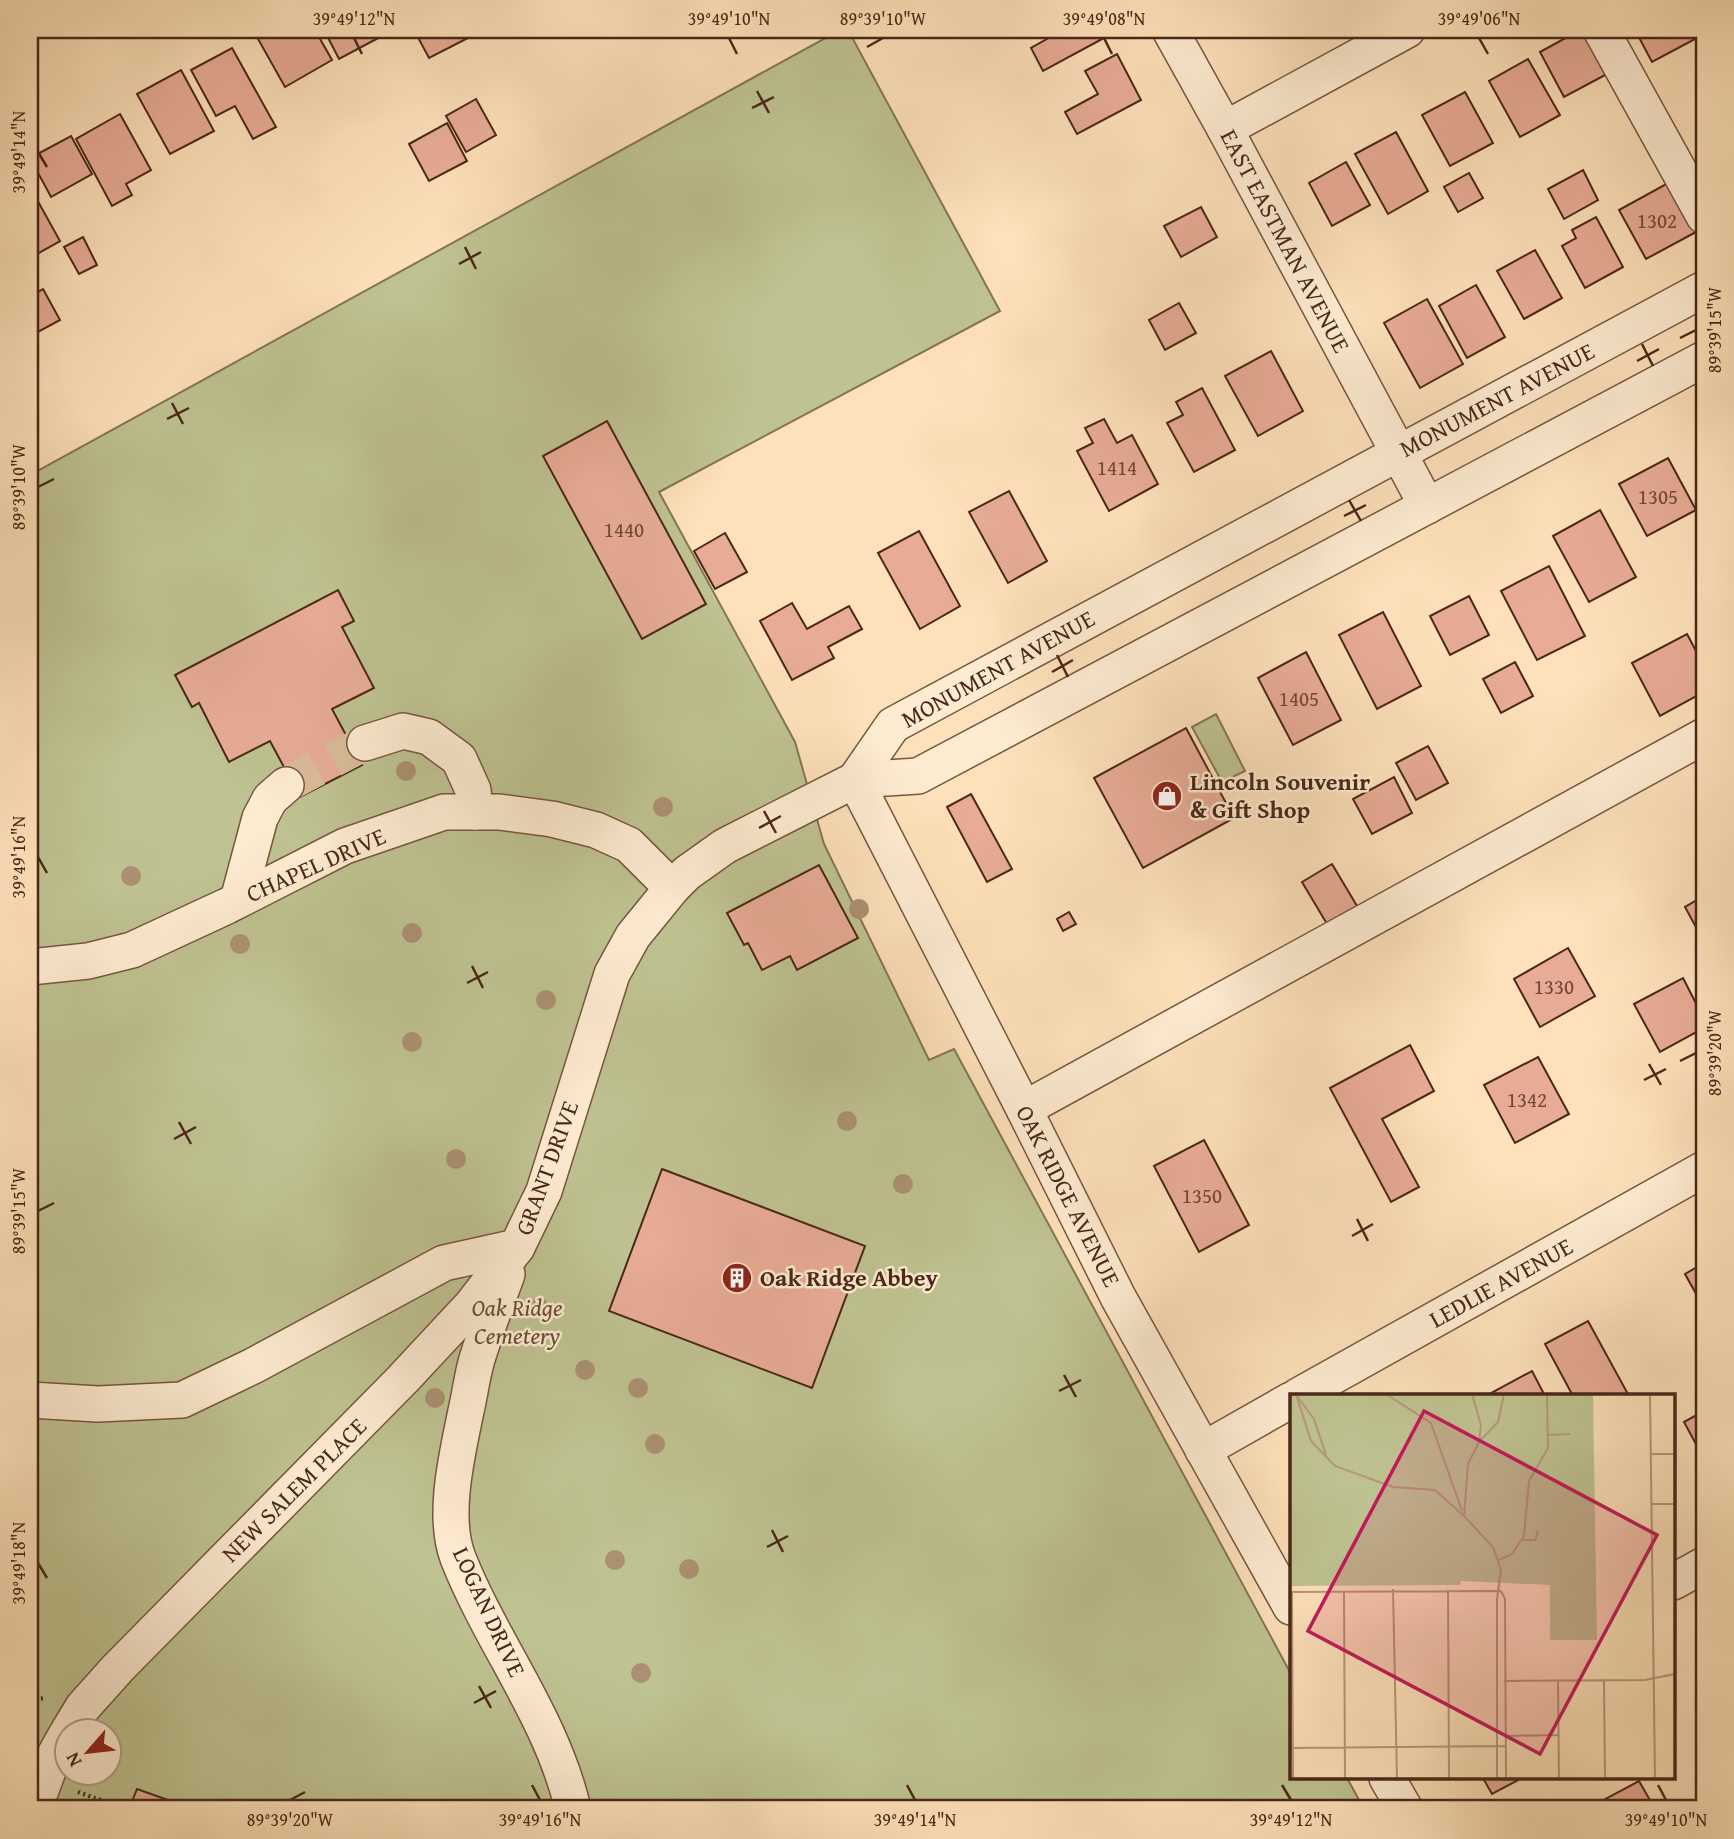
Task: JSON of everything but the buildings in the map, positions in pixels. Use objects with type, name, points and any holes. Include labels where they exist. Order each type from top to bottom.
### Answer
[{"type":"street","name":"EAST EASTMAN AVENUE","points":[[1170,30],[1427,506]]},
{"type":"street","points":[[1225,129],[1407,30]]},
{"type":"street","points":[[1601,30],[1704,216]]},
{"type":"street","name":"MONUMENT AVENUE","points":[[855,780],[893,725],[1704,289]]},
{"type":"street","points":[[855,780],[918,776],[1704,359]]},
{"type":"street","points":[[365,743],[403,731],[429,737],[459,759],[473,790],[475,812]]},
{"type":"street","points":[[1024,1109],[1704,736]]},
{"type":"street","name":"GRANT DRIVE","points":[[30,1400],[98,1404],[182,1400],[253,1366],[444,1263],[517,1247],[544,1191],[612,974],[634,936],[687,873],[725,846],[855,780]]},
{"type":"street","name":"OAK RIDGE AVENUE","points":[[855,780],[1118,1297],[1290,1605]]},
{"type":"street","points":[[238,900],[260,818],[270,799],[286,785]]},
{"type":"street","name":"CHAPEL DRIVE","points":[[30,967],[88,961],[132,950],[345,846],[444,812],[499,812],[552,819],[596,830],[629,845],[672,888]]},
{"type":"street","name":"LEDLIE AVENUE","points":[[1302,1394],[1704,1169]]},
{"type":"street","name":"NEW SALEM PLACE","points":[[78,1716],[118,1668],[403,1380],[471,1306],[517,1247]]},
{"type":"street","name":"LOGAN DRIVE","points":[[517,1247],[476,1362],[458,1450],[450,1514],[457,1556],[479,1603],[534,1704],[567,1782],[573,1809]]},
{"type":"street","points":[[1203,1450],[1290,1401]]},
{"type":"street","points":[[1674,1581],[1704,1565]]},
{"type":"street","points":[[39,1794],[52,1760]]},
{"type":"street","points":[[1388,1780],[1405,1809]]},
{"type":"path","points":[[39,1794],[125,1809]]},
{"type":"green space","name":"Oak Ridge Cemetery","points":[[840,30],[848,30],[1000,311],[659,492],[795,742],[824,844],[929,1060],[954,1049],[1290,1672],[1290,1780],[1348,1780],[1364,1809],[30,1809],[30,475]]},
{"type":"green space","points":[[1216,714],[1245,771],[1222,782],[1192,727]]},
{"type":"tunnel","points":[[286,785],[365,743]]},
{"type":"place","name":"Lincoln Souvenir & Gift Shop","points":[[1167,796]]},
{"type":"place","name":"Oak Ridge Abbey","points":[[737,1278]]}]
